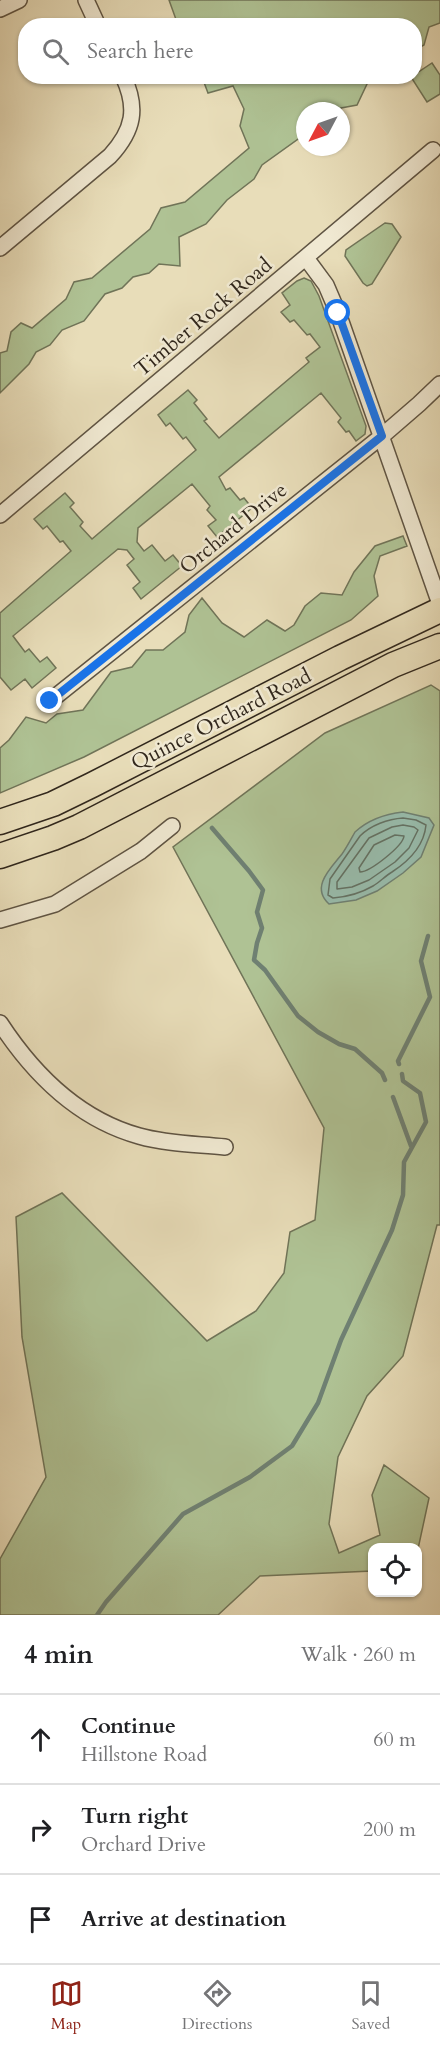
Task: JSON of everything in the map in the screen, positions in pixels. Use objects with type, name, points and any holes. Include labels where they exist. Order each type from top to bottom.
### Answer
[{"type":"main road","name":"Quince Orchard Road","points":[[0,822],[53,804],[340,658],[440,610]]},
{"type":"main road","name":"Quince Orchard Road","points":[[0,856],[79,827],[393,665],[440,646]]},
{"type":"street","points":[[0,9],[19,0]]},
{"type":"street","points":[[86,0],[94,18]]},
{"type":"street","points":[[0,248],[110,156],[120,145],[131,122],[132,107],[126,84]]},
{"type":"street","name":"Timber Rock Road","points":[[0,515],[433,150]]},
{"type":"street","points":[[306,258],[319,275],[332,299],[440,604]]},
{"type":"street","name":"Orchard Drive","points":[[50,701],[382,436],[440,384]]},
{"type":"street","points":[[0,920],[55,904],[141,851],[172,826]]},
{"type":"street","points":[[3,1034],[59,1094],[84,1112],[114,1127],[140,1136],[171,1142],[225,1147]]},
{"type":"shaded area","points":[[169,0],[440,0],[440,23],[429,27],[422,46],[422,18],[175,18]]},
{"type":"shaded area","points":[[432,63],[440,75],[440,94],[427,102],[415,84],[422,84],[422,70]]},
{"type":"shaded area","points":[[205,84],[367,84],[357,105],[350,106],[350,102],[296,102],[296,140],[262,165],[254,179],[227,200],[206,224],[179,237],[180,266],[159,264],[149,273],[133,277],[122,288],[105,294],[84,321],[62,330],[50,345],[36,352],[29,364],[0,393],[0,353],[7,351],[11,332],[21,323],[32,328],[66,299],[74,282],[92,278],[150,229],[161,208],[185,202],[249,148],[240,126],[244,109],[233,86],[208,93]]},
{"type":"shaded area","points":[[385,223],[392,224],[401,237],[372,284],[367,286],[345,256],[346,250]]},
{"type":"shaded area","points":[[304,278],[311,281],[319,296],[366,426],[365,434],[356,441],[349,431],[346,432],[338,422],[341,418],[321,393],[219,477],[226,490],[230,488],[240,500],[244,498],[252,508],[217,537],[208,526],[216,520],[207,510],[210,506],[192,484],[138,528],[137,542],[144,551],[152,545],[165,561],[173,555],[182,566],[141,599],[133,588],[140,582],[127,565],[134,559],[127,550],[118,549],[13,636],[25,652],[29,649],[40,662],[47,657],[56,668],[32,688],[25,679],[11,690],[0,677],[0,613],[71,551],[47,526],[43,529],[34,519],[65,493],[74,503],[70,507],[83,522],[80,526],[92,539],[196,450],[186,437],[183,439],[170,423],[166,426],[158,415],[188,390],[197,400],[194,403],[207,419],[204,421],[219,438],[309,362],[306,358],[320,347],[310,334],[307,335],[294,320],[290,322],[281,312],[290,305],[282,293]]},
{"type":"shaded area","points":[[403,536],[407,546],[380,556],[374,576],[378,596],[351,620],[84,757],[0,793],[0,748],[26,717],[46,723],[57,714],[83,710],[111,672],[132,667],[146,650],[163,650],[185,632],[189,615],[202,598],[222,623],[244,637],[267,620],[285,631],[294,625],[305,606],[321,593],[342,595],[354,572],[375,546]]},
{"type":"shaded area","points":[[431,685],[440,691],[440,1225],[437,1225],[403,1356],[367,1396],[338,1457],[329,1524],[339,1553],[380,1535],[372,1495],[384,1465],[429,1498],[419,1543],[368,1543],[368,1571],[260,1576],[218,1615],[0,1615],[0,1559],[46,1477],[22,1337],[16,1217],[62,1193],[207,1341],[256,1311],[284,1273],[290,1232],[315,1220],[324,1128],[173,847],[325,733]]},
{"type":"water","points":[[403,812],[429,818],[434,825],[421,857],[377,891],[356,900],[329,904],[321,891],[324,878],[355,832],[377,818]]},
{"type":"waterway","points":[[212,828],[263,890],[257,912],[262,928],[254,960],[265,970],[298,1016],[318,1032],[339,1044],[355,1049],[382,1073],[385,1080]]},
{"type":"waterway","points":[[399,1064],[398,1061],[430,997],[421,961],[428,936]]},
{"type":"waterway","points":[[97,1615],[183,1514],[250,1477],[292,1446],[318,1403],[341,1340],[392,1230],[403,1195],[404,1162],[426,1122],[420,1093],[403,1081],[402,1074]]},
{"type":"waterway","points":[[393,1097],[411,1146]]},
{"type":"route","points":[[50,701],[382,436],[338,313]]}]
